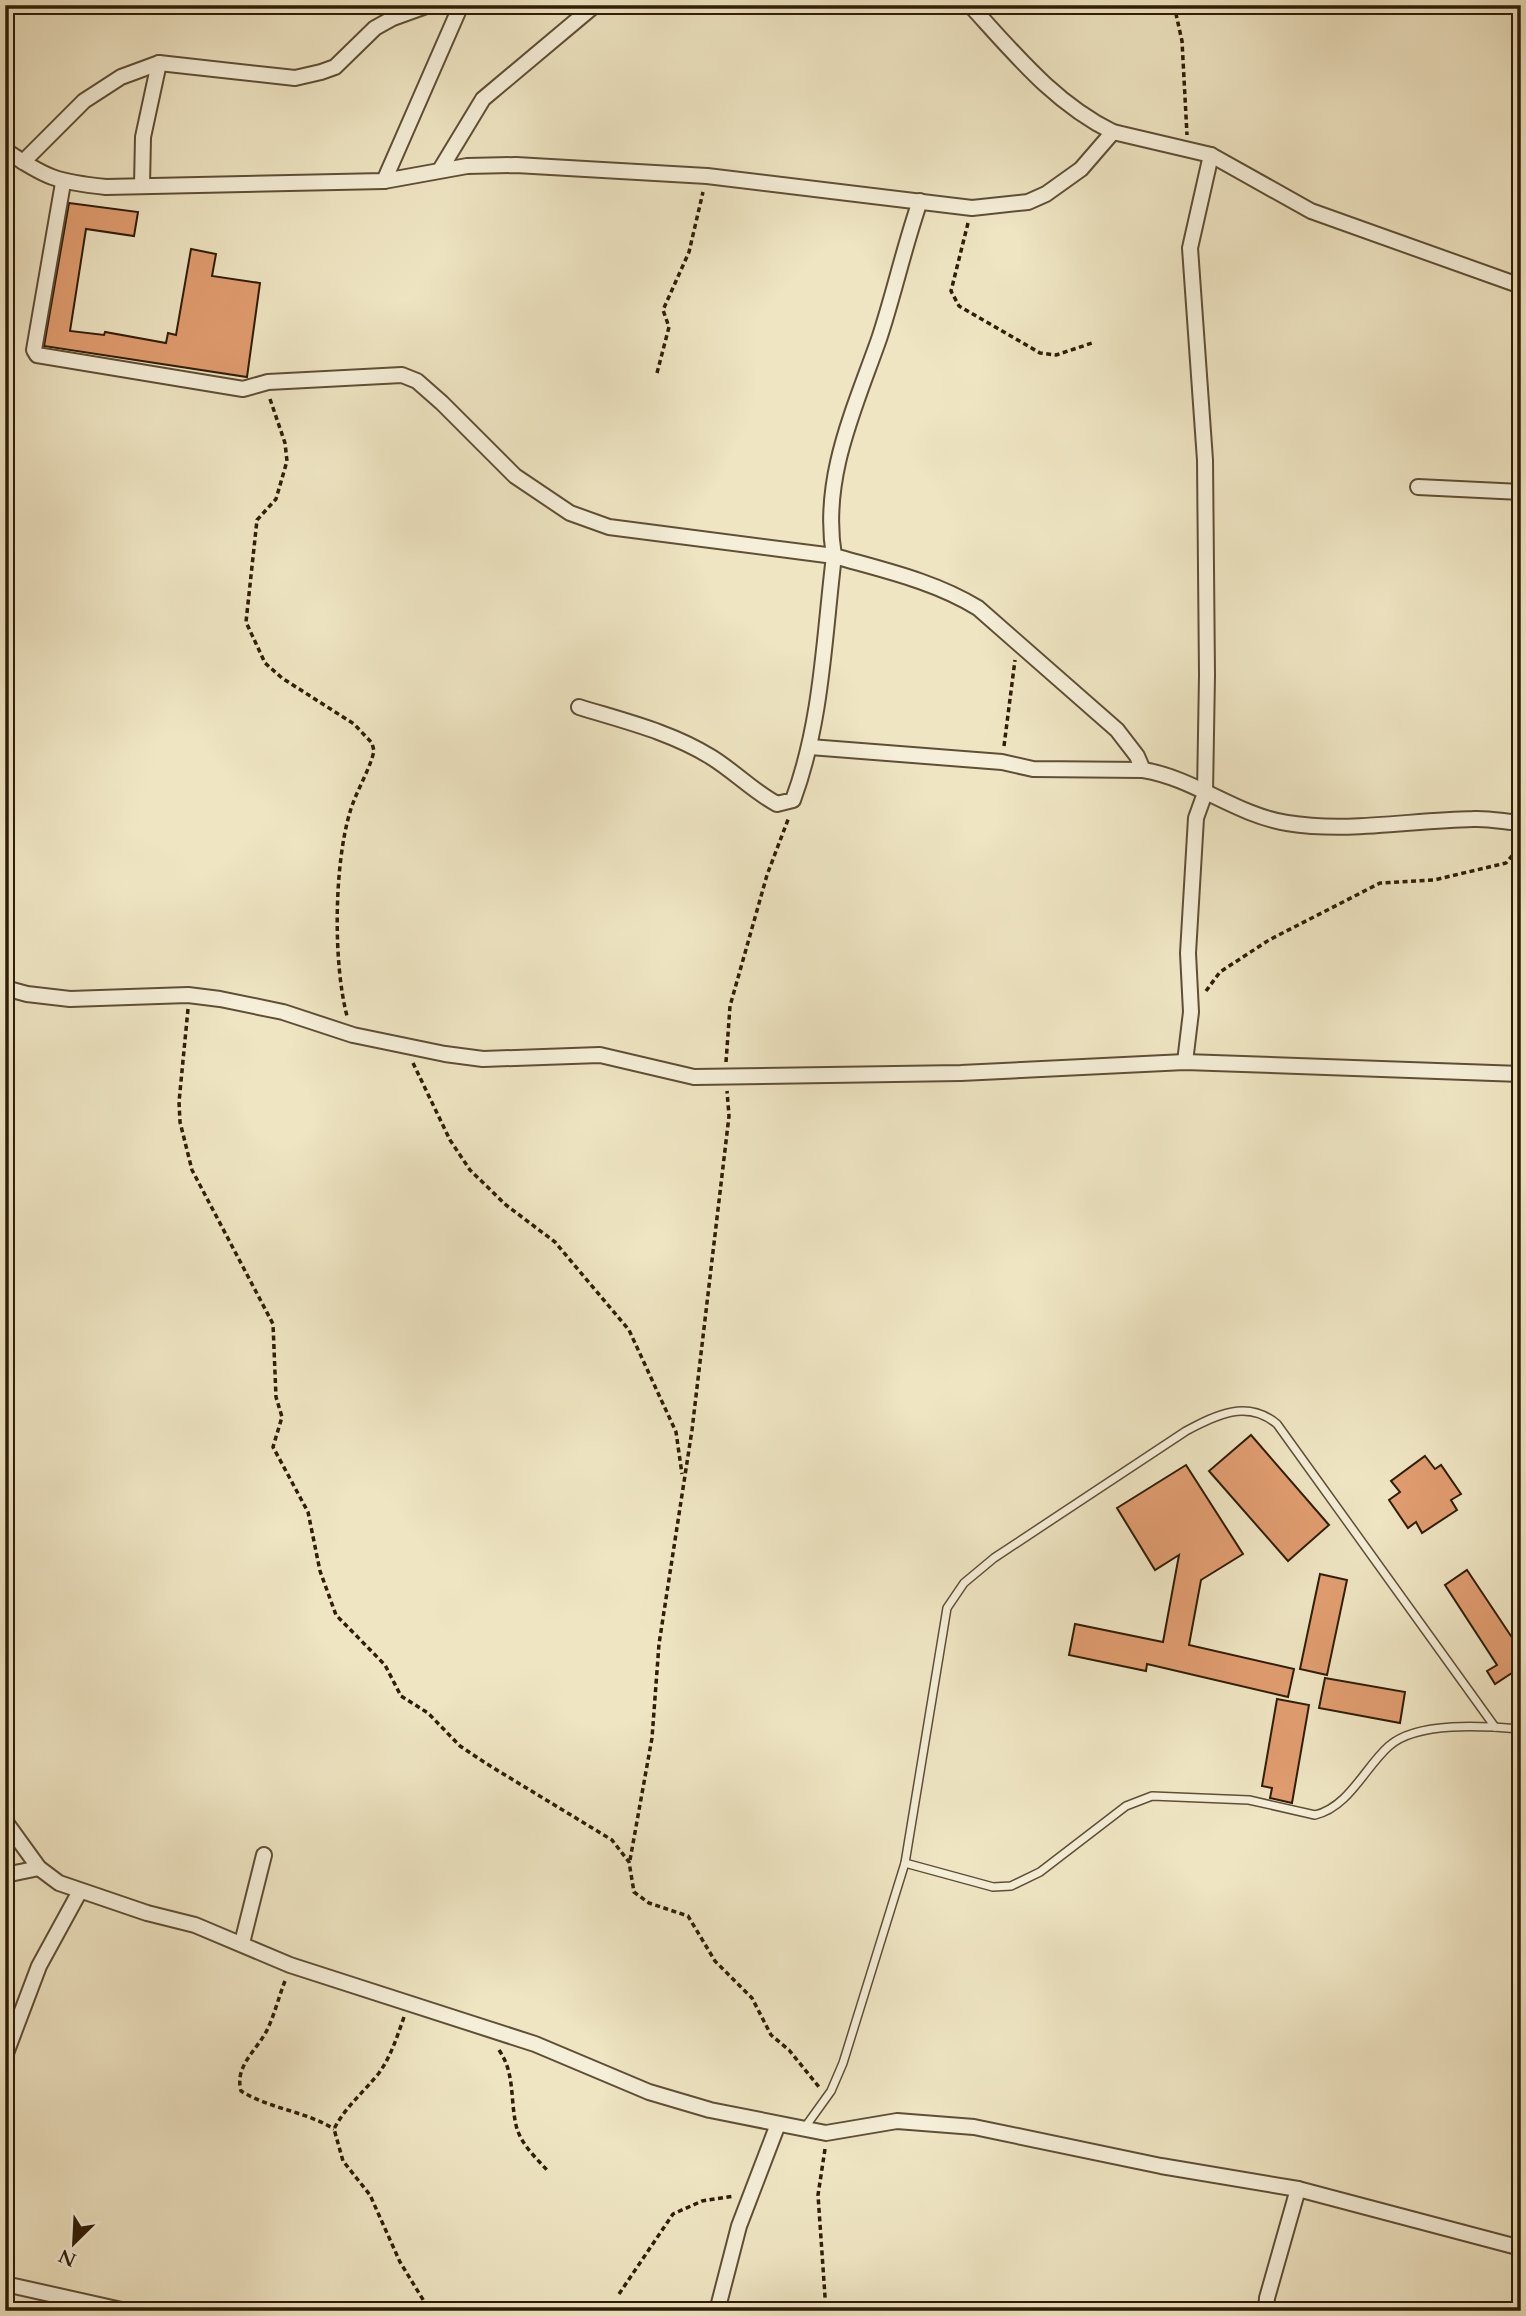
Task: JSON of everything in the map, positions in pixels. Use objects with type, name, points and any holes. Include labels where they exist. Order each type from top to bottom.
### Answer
[{"type":"street","points":[[23,162],[85,101],[121,77],[159,63],[295,78],[335,67],[375,29],[393,18],[429,5]]},
{"type":"street","points":[[384,181],[461,5]]},
{"type":"street","points":[[439,170],[483,99],[595,5]]},
{"type":"street","points":[[970,5],[1057,97],[1079,114],[1113,132],[1188,152],[1211,155],[1311,211],[1521,286]]},
{"type":"street","points":[[142,185],[143,137],[159,63]]},
{"type":"street","points":[[5,150],[63,183],[106,187],[232,187],[384,181],[467,166],[516,165],[707,176],[972,208],[1028,202],[1046,194],[1081,169],[1113,132]]},
{"type":"street","points":[[1185,1062],[1191,1012],[1188,953],[1196,818],[1205,793],[1205,460],[1190,248],[1211,155]]},
{"type":"street","points":[[63,183],[39,308],[35,354],[243,389],[268,382],[387,374],[411,377],[442,403],[515,476],[570,513],[609,527],[834,556],[933,585],[957,595],[978,608],[1117,730],[1137,756],[1143,769]]},
{"type":"street","points":[[579,707],[676,738],[744,778],[767,799],[777,804],[793,800],[810,747],[834,556],[832,499],[844,433],[878,339],[920,201]]},
{"type":"street","points":[[1418,487],[1521,492]]},
{"type":"street","points":[[810,747],[1002,762],[1033,769],[1143,769],[1161,772],[1260,816],[1286,823],[1322,827],[1372,824],[1392,826],[1474,819],[1521,823]]},
{"type":"street","points":[[5,988],[27,995],[70,999],[188,995],[283,1012],[353,1035],[405,1047],[483,1059],[555,1054],[600,1055],[694,1077],[961,1073],[1185,1062],[1521,1074]]},
{"type":"street","points":[[5,1821],[39,1868],[59,1883],[147,1913],[195,1925],[290,1965],[535,2044],[649,2092],[710,2110],[826,2133],[897,2122],[956,2124],[1161,2166],[1298,2189],[1521,2248]]},
{"type":"street","points":[[242,1943],[264,1855]]},
{"type":"street","points":[[5,1875],[39,1868]]},
{"type":"street","points":[[5,2056],[39,1966],[80,1891]]},
{"type":"street","points":[[717,2311],[738,2227],[778,2124]]},
{"type":"street","points":[[1266,2311],[1267,2298],[1298,2189]]},
{"type":"street","points":[[6,2286],[126,2311]]},
{"type":"lane","points":[[802,2130],[827,2096],[860,2014],[905,1863],[940,1642],[952,1599],[972,1574],[1186,1431],[1227,1411],[1250,1411],[1264,1415],[1284,1432],[1495,1727]]},
{"type":"lane","points":[[905,1863],[983,1885],[1008,1887],[1040,1872],[1109,1816],[1139,1799],[1164,1796],[1249,1800],[1315,1815],[1338,1803],[1397,1740],[1450,1727],[1521,1729]]},
{"type":"path","points":[[1174,5],[1182,41],[1188,152]]},
{"type":"path","points":[[657,373],[669,327],[663,310],[689,252],[707,176]]},
{"type":"path","points":[[972,208],[951,287],[957,303],[1040,353],[1056,355],[1092,343]]},
{"type":"path","points":[[268,382],[271,407],[285,443],[287,461],[276,499],[257,520],[246,622],[265,663],[282,678],[354,724],[372,743],[374,751],[350,810],[341,864],[337,953],[342,996],[353,1035]]},
{"type":"path","points":[[1002,762],[1017,644]]},
{"type":"path","points":[[793,800],[767,875],[730,1006],[726,1077],[729,1116],[692,1430],[659,1644],[650,1750],[629,1862],[634,1892],[649,1903],[688,1916],[715,1961],[752,1998],[771,2035],[789,2050],[827,2096]]},
{"type":"path","points":[[1191,1012],[1220,972],[1308,918],[1380,883],[1434,880],[1506,863],[1521,845]]},
{"type":"path","points":[[188,995],[179,1102],[185,1146],[192,1170],[273,1324],[276,1396],[282,1417],[274,1442],[275,1452],[308,1512],[320,1572],[336,1615],[385,1665],[401,1696],[428,1713],[460,1746],[520,1785],[593,1825],[612,1840],[629,1862]]},
{"type":"path","points":[[405,1047],[450,1140],[470,1170],[506,1205],[555,1242],[629,1330],[676,1433],[683,1480]]},
{"type":"path","points":[[290,1965],[268,2029],[243,2063],[238,2080],[241,2091],[256,2101],[300,2113],[334,2129]]},
{"type":"path","points":[[409,2003],[386,2062],[352,2100],[334,2129],[343,2161],[370,2195],[397,2254],[430,2311]]},
{"type":"path","points":[[496,2046],[510,2073],[516,2127],[524,2145],[547,2170]]},
{"type":"path","points":[[826,2133],[818,2195],[826,2311]]},
{"type":"path","points":[[619,2294],[673,2214],[702,2202],[750,2196]]},
{"type":"building","points":[[69,203],[138,212],[134,236],[86,229],[70,331],[104,335],[105,332],[166,343],[168,333],[176,335],[191,249],[216,254],[212,276],[260,283],[247,377],[44,346]]},
{"type":"building","points":[[1251,1435],[1329,1525],[1288,1561],[1209,1471]]},
{"type":"building","points":[[1425,1456],[1435,1469],[1441,1465],[1461,1494],[1451,1500],[1457,1510],[1422,1533],[1416,1522],[1408,1528],[1389,1500],[1400,1492],[1391,1481]]},
{"type":"building","points":[[1186,1465],[1243,1554],[1201,1580],[1189,1645],[1294,1669],[1288,1697],[1147,1664],[1146,1671],[1069,1655],[1075,1624],[1163,1642],[1179,1555],[1155,1570],[1117,1508]]},
{"type":"building","points":[[1467,1570],[1521,1651],[1521,1667],[1495,1684],[1487,1671],[1497,1665],[1445,1585]]},
{"type":"building","points":[[1320,1574],[1347,1580],[1327,1675],[1300,1669]]},
{"type":"building","points":[[1325,1678],[1405,1692],[1400,1723],[1319,1708]]},
{"type":"building","points":[[1277,1699],[1309,1705],[1292,1803],[1270,1798],[1272,1788],[1262,1786]]}]
